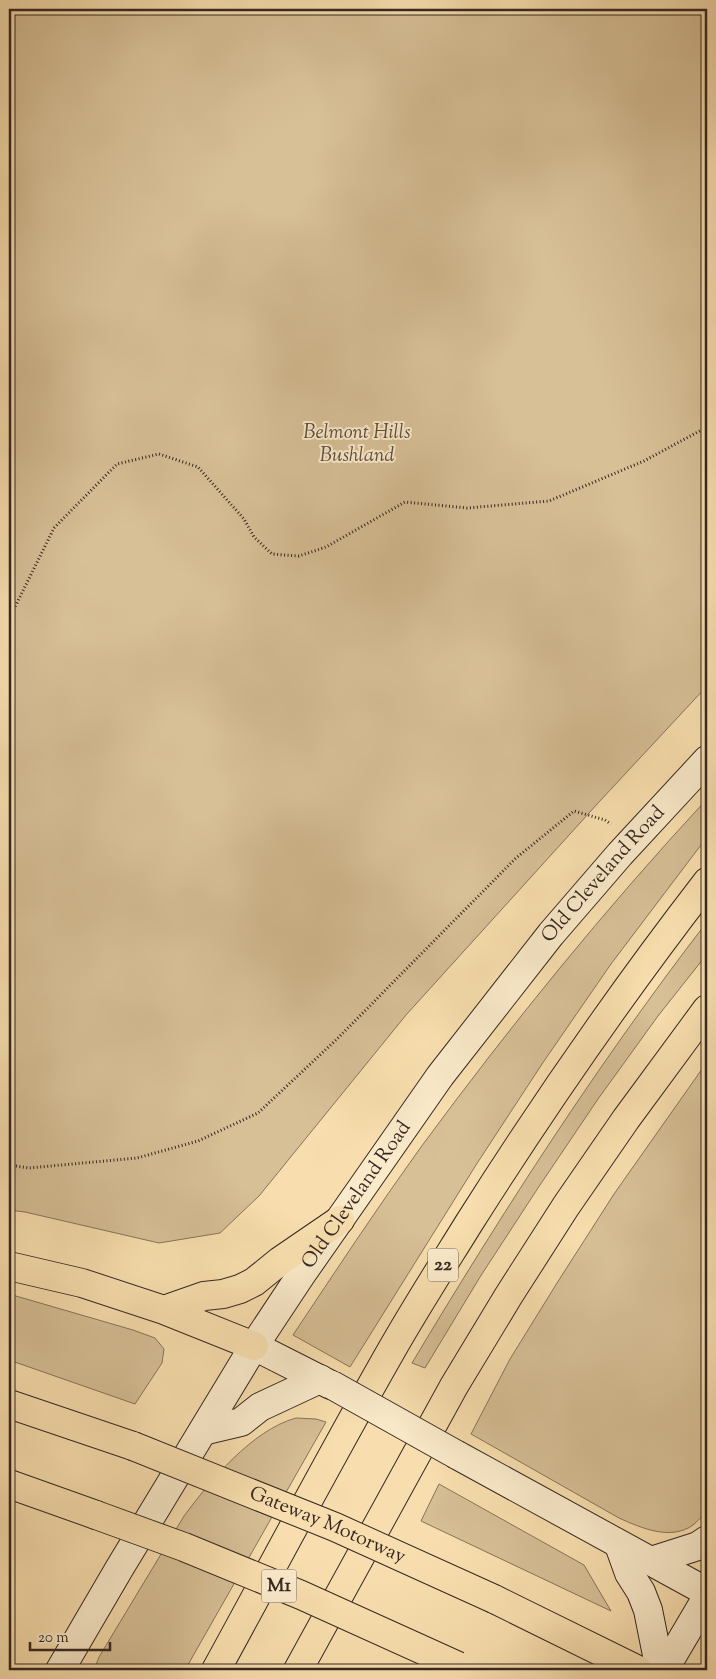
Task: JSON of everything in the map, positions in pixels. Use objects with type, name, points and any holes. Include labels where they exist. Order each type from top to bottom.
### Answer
[{"type":"highway","name":"22","points":[[216,1670],[391,1350],[453,1248],[562,1082],[707,882]]},
{"type":"highway","points":[[298,1670],[454,1386],[509,1295],[566,1206],[626,1119],[707,1009]]},
{"type":"highway","points":[[164,1310],[204,1296],[223,1294],[240,1289],[254,1282],[280,1261],[340,1220]]},
{"type":"highway","points":[[9,1266],[82,1283],[164,1310],[254,1346]]},
{"type":"highway","name":"Gateway Motorway","points":[[9,1404],[133,1446],[335,1527],[494,1599],[638,1670]]},
{"type":"highway","name":"M1","points":[[9,1484],[184,1547],[463,1668]]},
{"type":"main road","name":"Old Cleveland Road","points":[[65,1665],[254,1346],[301,1274],[440,1076],[551,934],[634,839],[707,760]]},
{"type":"main road","points":[[254,1346],[326,1382],[707,1592]]},
{"type":"main road","points":[[203,1431],[241,1422],[260,1407],[326,1382]]},
{"type":"main road","points":[[651,1561],[698,1546],[707,1540]]},
{"type":"main road","points":[[619,1545],[629,1573],[641,1592],[648,1610],[662,1670]]},
{"type":"main road","points":[[662,1670],[707,1597]]},
{"type":"path","points":[[9,619],[54,528],[117,464],[159,454],[198,467],[244,519],[254,537],[272,554],[299,556],[326,547],[405,502],[467,508],[549,501],[644,461],[707,427]]},
{"type":"path","points":[[9,1165],[29,1168],[138,1158],[198,1142],[258,1113],[337,1039],[516,858],[574,811],[605,820],[634,839]]},
{"type":"green space","name":"Belmont Hills Bushland","points":[[9,9],[707,9],[707,686],[406,1015],[259,1196],[220,1233],[159,1243],[9,1210]]},
{"type":"green space","points":[[707,799],[707,837],[611,964],[542,1064],[476,1165],[350,1367],[293,1335],[421,1147],[489,1057],[595,926]]},
{"type":"green space","points":[[707,922],[707,954],[658,1016],[598,1099],[480,1277],[425,1368],[412,1363],[481,1250],[553,1138],[628,1029]]},
{"type":"green space","points":[[707,1062],[707,1511],[693,1525],[684,1530],[666,1532],[646,1529],[619,1518],[471,1434],[510,1359],[557,1283],[614,1194]]},
{"type":"green space","points":[[9,1294],[155,1338],[164,1349],[162,1363],[135,1404],[9,1360]]},
{"type":"green space","points":[[296,1418],[316,1419],[326,1422],[185,1670],[94,1670],[99,1657],[194,1502],[233,1458],[248,1445],[280,1424]]},
{"type":"green space","points":[[439,1484],[584,1565],[611,1611],[421,1521]]}]
